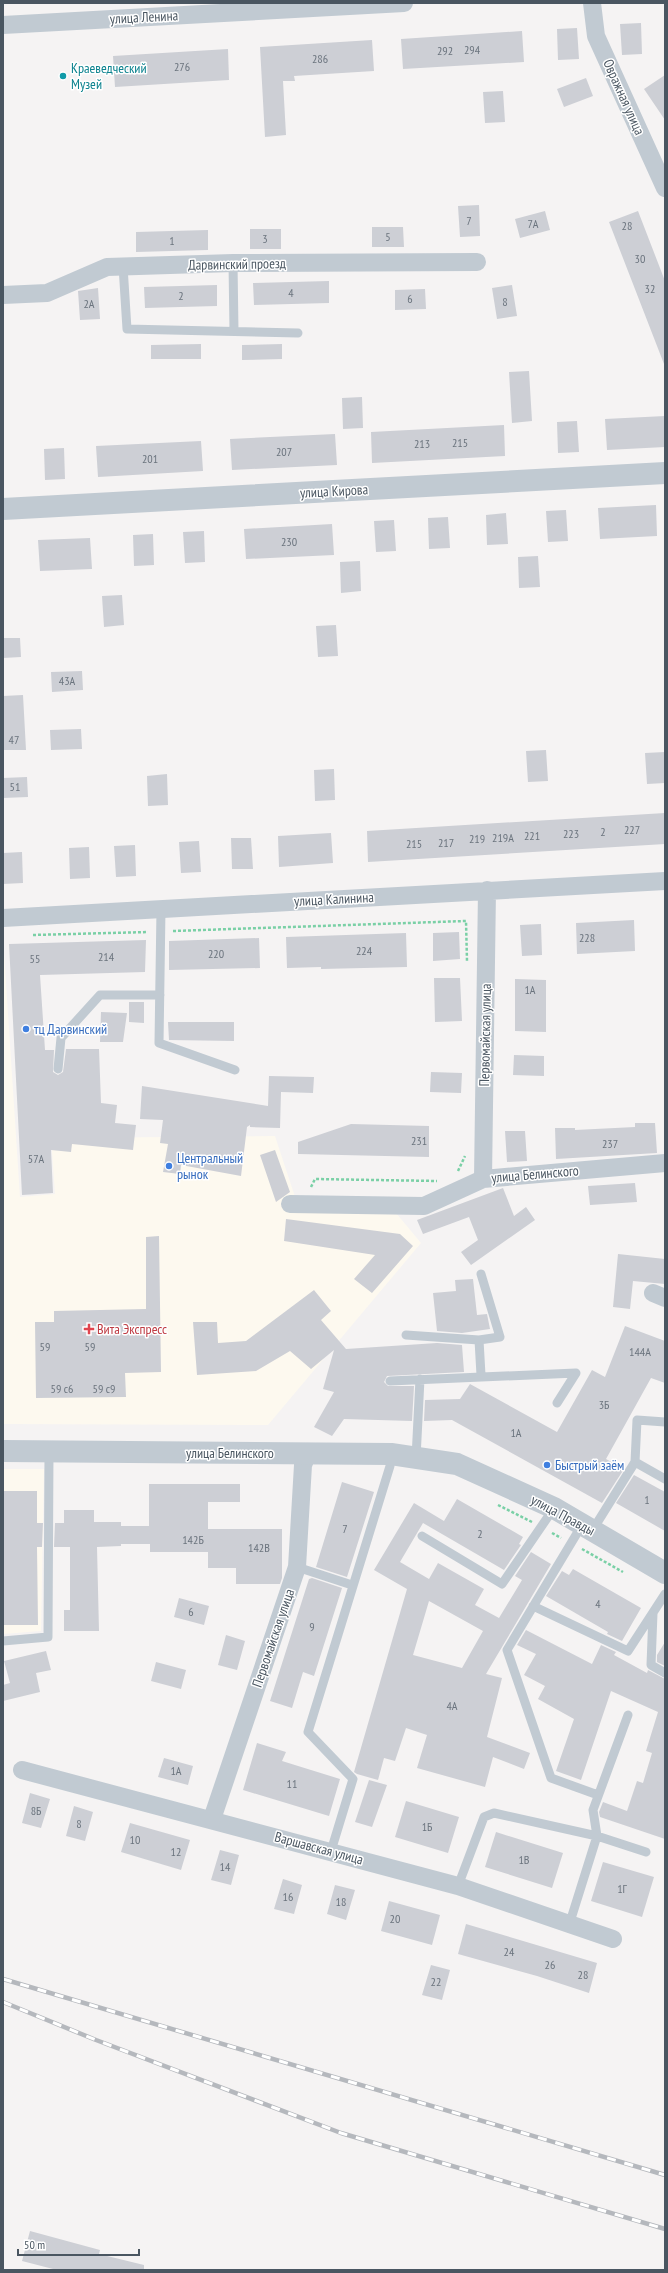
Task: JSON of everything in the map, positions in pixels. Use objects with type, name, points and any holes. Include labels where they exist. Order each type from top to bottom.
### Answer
[{"type":"street","name":"улица Ленина","points":[[3,26],[290,6],[404,3]]},
{"type":"street","name":"Овражная улица","points":[[592,3],[596,36],[665,188]]},
{"type":"street","name":"Дарвинский проезд","points":[[3,295],[47,293],[107,267],[233,263],[477,262]]},
{"type":"street","name":"улица Кирова","points":[[3,509],[665,473]]},
{"type":"street","name":"улица Калинина","points":[[3,918],[665,881]]},
{"type":"street","name":"Первомайская улица","points":[[483,1179],[487,890]]},
{"type":"street","name":"улица Белинского","points":[[297,1204],[424,1206],[483,1179],[665,1163]]},
{"type":"street","name":"улица Белинского","points":[[3,1451],[391,1454],[457,1464]]},
{"type":"street","name":"Первомайская улица","points":[[212,1819],[297,1567],[303,1465],[308,1453]]},
{"type":"street","name":"улица Правды","points":[[457,1464],[554,1508],[665,1573]]},
{"type":"street","name":"Варшавская улица","points":[[22,1770],[212,1819],[458,1886],[570,1922],[613,1939]]},
{"type":"lane","points":[[233,263],[234,331]]},
{"type":"lane","points":[[123,266],[127,329],[298,333]]},
{"type":"lane","points":[[161,909],[160,1043],[235,1070]]},
{"type":"lane","points":[[58,1069],[61,1038],[100,995],[160,995]]},
{"type":"lane","points":[[406,1335],[479,1340],[500,1337],[481,1274]]},
{"type":"lane","points":[[479,1340],[481,1376]]},
{"type":"lane","points":[[390,1381],[576,1373],[557,1403]]},
{"type":"lane","points":[[416,1458],[420,1379]]},
{"type":"lane","points":[[598,1795],[551,1778],[507,1650],[571,1543],[587,1528],[635,1462],[636,1420],[665,1422]]},
{"type":"lane","points":[[3,1641],[48,1637],[49,1452]]},
{"type":"lane","points":[[331,1851],[353,1779],[308,1732],[352,1584],[390,1466],[391,1454]]},
{"type":"lane","points":[[635,1462],[665,1479]]},
{"type":"lane","points":[[422,1536],[502,1584],[554,1508]]},
{"type":"lane","points":[[297,1567],[352,1584]]},
{"type":"lane","points":[[533,1606],[628,1651],[665,1594]]},
{"type":"lane","points":[[653,1612],[651,1665],[665,1673]]},
{"type":"lane","points":[[570,1922],[596,1836],[593,1810],[628,1715]]},
{"type":"lane","points":[[458,1886],[484,1817],[494,1813],[596,1836],[646,1852]]},
{"type":"path","points":[[26,935],[161,932],[466,921],[468,968]]},
{"type":"path","points":[[456,1175],[464,1163],[466,1151]]},
{"type":"path","points":[[297,1204],[315,1179],[443,1181]]},
{"type":"path","points":[[493,1503],[571,1543],[624,1573]]},
{"type":"shaded area","name":"Центральный рынок","points":[[3,937],[20,1197],[55,1194],[51,1138],[275,1136],[298,1206],[391,1207],[421,1243],[268,1425],[3,1424]]},
{"type":"shaded area","points":[[3,1469],[44,1469],[41,1631],[3,1634]]},
{"type":"building","points":[[641,23],[642,54],[622,55],[620,24]]},
{"type":"building","points":[[577,28],[579,59],[558,60],[557,29]]},
{"type":"building","points":[[522,31],[524,62],[403,69],[401,39]]},
{"type":"building","points":[[372,40],[374,71],[294,76],[295,81],[283,81],[286,135],[265,137],[260,47]]},
{"type":"building","points":[[228,49],[229,80],[115,87],[113,56]]},
{"type":"building","points":[[665,75],[665,120],[644,89]]},
{"type":"building","points":[[586,78],[593,96],[564,107],[557,89]]},
{"type":"building","points":[[503,91],[505,122],[485,123],[483,92]]},
{"type":"building","points":[[479,205],[480,236],[460,237],[458,206]]},
{"type":"building","points":[[545,211],[550,230],[520,238],[515,219]]},
{"type":"building","points":[[638,211],[665,281],[664,364],[609,222]]},
{"type":"building","points":[[372,227],[403,227],[404,247],[372,247]]},
{"type":"building","points":[[250,229],[281,229],[281,249],[250,249]]},
{"type":"building","points":[[208,230],[208,250],[136,252],[136,232]]},
{"type":"building","points":[[329,281],[329,303],[254,305],[253,283]]},
{"type":"building","points":[[217,285],[217,306],[145,308],[144,287]]},
{"type":"building","points":[[512,285],[517,316],[497,319],[492,288]]},
{"type":"building","points":[[98,288],[100,319],[80,320],[78,291]]},
{"type":"building","points":[[425,289],[426,309],[395,310],[395,290]]},
{"type":"building","points":[[201,344],[201,359],[151,359],[151,345]]},
{"type":"building","points":[[282,344],[282,359],[242,360],[242,345]]},
{"type":"building","points":[[529,371],[532,421],[512,423],[509,372]]},
{"type":"building","points":[[362,397],[363,428],[343,429],[342,398]]},
{"type":"building","points":[[665,416],[665,447],[607,450],[605,419]]},
{"type":"building","points":[[577,421],[579,452],[558,453],[557,422]]},
{"type":"building","points":[[504,425],[505,456],[372,463],[371,432]]},
{"type":"building","points":[[335,434],[337,465],[232,470],[230,439]]},
{"type":"building","points":[[201,441],[203,471],[98,477],[96,446]]},
{"type":"building","points":[[64,448],[65,479],[45,480],[44,449]]},
{"type":"building","points":[[656,505],[657,536],[600,539],[598,508]]},
{"type":"building","points":[[566,510],[568,541],[548,542],[546,511]]},
{"type":"building","points":[[506,513],[508,544],[487,545],[486,515]]},
{"type":"building","points":[[448,517],[450,548],[429,549],[428,518]]},
{"type":"building","points":[[394,520],[396,551],[376,552],[374,521]]},
{"type":"building","points":[[332,524],[334,555],[246,559],[244,529]]},
{"type":"building","points":[[204,531],[205,562],[185,563],[183,532]]},
{"type":"building","points":[[153,534],[154,565],[134,566],[133,535]]},
{"type":"building","points":[[90,538],[92,569],[40,571],[38,540]]},
{"type":"building","points":[[538,556],[540,587],[519,588],[518,557]]},
{"type":"building","points":[[360,561],[361,591],[341,593],[340,562]]},
{"type":"building","points":[[122,595],[124,625],[104,627],[102,596]]},
{"type":"building","points":[[336,625],[338,656],[318,657],[316,626]]},
{"type":"building","points":[[3,638],[20,638],[21,657],[3,658]]},
{"type":"building","points":[[82,671],[83,690],[52,692],[51,672]]},
{"type":"building","points":[[23,695],[26,750],[3,750],[3,696]]},
{"type":"building","points":[[81,729],[82,749],[51,750],[50,730]]},
{"type":"building","points":[[546,750],[548,781],[528,782],[526,751]]},
{"type":"building","points":[[665,752],[665,783],[647,784],[645,753]]},
{"type":"building","points":[[334,769],[335,800],[315,801],[314,770]]},
{"type":"building","points":[[167,774],[168,805],[148,806],[147,776]]},
{"type":"building","points":[[27,777],[28,797],[3,798],[3,778]]},
{"type":"building","points":[[665,813],[665,844],[368,862],[367,831]]},
{"type":"building","points":[[331,833],[333,863],[279,867],[278,836]]},
{"type":"building","points":[[231,838],[251,838],[253,869],[232,869]]},
{"type":"building","points":[[199,841],[201,872],[181,873],[179,842]]},
{"type":"building","points":[[135,845],[136,876],[116,877],[114,846]]},
{"type":"building","points":[[89,847],[90,878],[70,879],[69,848]]},
{"type":"building","points":[[22,852],[23,883],[3,884],[3,853]]},
{"type":"building","points":[[634,920],[635,951],[577,954],[576,923]]},
{"type":"building","points":[[541,924],[542,955],[522,956],[520,925]]},
{"type":"building","points":[[459,932],[460,959],[433,961],[433,933]]},
{"type":"building","points":[[406,933],[407,967],[321,969],[321,967],[287,968],[286,937]]},
{"type":"building","points":[[259,938],[260,968],[169,970],[169,941]]},
{"type":"building","points":[[146,940],[145,972],[40,975],[45,1050],[54,1050],[53,1072],[58,1075],[63,1072],[66,1049],[99,1049],[101,1103],[117,1105],[115,1123],[136,1125],[133,1150],[72,1144],[71,1152],[51,1150],[53,1193],[22,1195],[9,944]]},
{"type":"building","points":[[434,978],[460,978],[462,1021],[435,1022]]},
{"type":"building","points":[[515,979],[546,980],[546,1032],[515,1031]]},
{"type":"building","points":[[129,1002],[144,1002],[144,1023],[129,1022]]},
{"type":"building","points":[[101,1012],[127,1013],[123,1042],[100,1042]]},
{"type":"building","points":[[168,1022],[234,1022],[234,1041],[169,1040]]},
{"type":"building","points":[[514,1055],[544,1056],[544,1076],[513,1075]]},
{"type":"building","points":[[431,1072],[462,1073],[461,1093],[430,1092]]},
{"type":"building","points":[[269,1076],[314,1077],[313,1093],[281,1092],[280,1128],[250,1127],[250,1125],[247,1127],[241,1176],[181,1165],[180,1174],[163,1172],[168,1144],[160,1143],[163,1120],[140,1119],[142,1086],[268,1106]]},
{"type":"building","points":[[635,1123],[655,1123],[657,1153],[556,1159],[555,1128],[575,1128],[575,1130],[635,1127]]},
{"type":"building","points":[[351,1124],[429,1126],[429,1157],[298,1154],[298,1142]]},
{"type":"building","points":[[505,1131],[525,1131],[527,1161],[507,1162]]},
{"type":"building","points":[[275,1150],[290,1192],[276,1202],[260,1155]]},
{"type":"building","points":[[635,1183],[637,1202],[590,1205],[588,1186]]},
{"type":"building","points":[[503,1188],[514,1216],[526,1207],[535,1220],[471,1265],[461,1252],[478,1240],[469,1217],[423,1234],[417,1220]]},
{"type":"building","points":[[286,1219],[400,1234],[413,1246],[372,1293],[354,1279],[375,1255],[284,1241]]},
{"type":"building","points":[[159,1236],[161,1372],[125,1373],[126,1397],[36,1398],[35,1322],[54,1322],[54,1311],[146,1309],[146,1237]]},
{"type":"building","points":[[618,1254],[665,1259],[665,1284],[633,1281],[630,1309],[613,1307]]},
{"type":"building","points":[[473,1279],[477,1315],[487,1314],[490,1329],[462,1333],[437,1331],[433,1293],[456,1291],[455,1280]]},
{"type":"building","points":[[314,1290],[331,1311],[321,1320],[346,1349],[437,1343],[462,1345],[464,1372],[387,1376],[384,1382],[388,1386],[414,1386],[412,1421],[344,1419],[332,1436],[314,1427],[334,1392],[323,1389],[334,1350],[311,1369],[290,1351],[256,1371],[197,1375],[193,1322],[217,1322],[218,1343],[246,1341]]},
{"type":"building","points":[[625,1326],[665,1341],[665,1383],[651,1378],[606,1459],[624,1469],[602,1503],[452,1420],[424,1421],[425,1400],[460,1399],[470,1384],[557,1432],[592,1370],[605,1377]]},
{"type":"building","points":[[634,1475],[665,1492],[665,1531],[616,1503]]},
{"type":"building","points":[[342,1482],[374,1492],[347,1577],[316,1567]]},
{"type":"building","points":[[149,1484],[240,1484],[240,1502],[208,1502],[208,1529],[282,1529],[282,1578],[280,1584],[236,1584],[236,1568],[208,1568],[208,1552],[150,1552],[150,1544],[121,1544],[121,1546],[97,1547],[99,1631],[64,1631],[64,1610],[70,1610],[70,1547],[54,1547],[55,1523],[64,1523],[64,1510],[94,1510],[94,1522],[121,1522],[121,1526],[149,1526]]},
{"type":"building","points":[[3,1491],[37,1491],[37,1523],[43,1523],[42,1547],[37,1547],[38,1625],[3,1625]]},
{"type":"building","points":[[457,1499],[523,1537],[519,1544],[521,1545],[504,1570],[423,1523],[400,1562],[429,1579],[438,1563],[484,1589],[475,1605],[499,1618],[522,1580],[515,1576],[531,1552],[551,1564],[486,1674],[502,1678],[487,1737],[530,1753],[524,1769],[493,1757],[485,1787],[417,1768],[427,1735],[406,1728],[395,1761],[384,1758],[378,1780],[354,1772],[407,1589],[374,1570],[414,1503],[444,1521]],"holes":[[[429,1601],[483,1631],[462,1668],[413,1655]]]},
{"type":"building","points":[[573,1569],[641,1608],[622,1641],[607,1634],[608,1632],[546,1596],[562,1571],[569,1575]]},
{"type":"building","points":[[312,1578],[342,1588],[314,1676],[303,1672],[292,1708],[270,1701],[309,1579]]},
{"type":"building","points":[[179,1598],[209,1606],[204,1625],[174,1617]]},
{"type":"building","points":[[526,1630],[592,1664],[601,1645],[616,1652],[614,1655],[647,1673],[648,1670],[665,1679],[665,1839],[600,1817],[599,1812],[603,1802],[627,1811],[637,1781],[643,1783],[652,1753],[646,1751],[658,1712],[611,1691],[581,1780],[556,1771],[574,1719],[538,1699],[545,1686],[524,1675],[536,1654],[517,1645]]},
{"type":"building","points":[[226,1635],[245,1641],[237,1670],[218,1665]]},
{"type":"building","points":[[665,1642],[665,1666],[657,1662],[657,1655]]},
{"type":"building","points":[[46,1651],[51,1670],[36,1673],[40,1692],[3,1701],[3,1685],[10,1683],[4,1661]]},
{"type":"building","points":[[156,1662],[186,1670],[181,1689],[151,1681]]},
{"type":"building","points":[[257,1743],[286,1752],[282,1761],[340,1779],[329,1816],[243,1790]]},
{"type":"building","points":[[164,1758],[193,1766],[188,1785],[158,1777]]},
{"type":"building","points":[[369,1780],[387,1785],[372,1827],[355,1822]]},
{"type":"building","points":[[30,1793],[50,1799],[41,1828],[22,1823]]},
{"type":"building","points":[[406,1801],[459,1817],[448,1853],[395,1837]]},
{"type":"building","points":[[74,1806],[93,1812],[85,1841],[66,1836]]},
{"type":"building","points":[[130,1823],[190,1840],[181,1870],[121,1852]]},
{"type":"building","points":[[496,1832],[563,1853],[552,1888],[485,1867]]},
{"type":"building","points":[[220,1850],[239,1855],[231,1885],[211,1880]]},
{"type":"building","points":[[603,1862],[654,1877],[642,1917],[591,1901]]},
{"type":"building","points":[[283,1879],[302,1885],[294,1914],[274,1909]]},
{"type":"building","points":[[335,1885],[355,1890],[346,1920],[327,1914]]},
{"type":"building","points":[[389,1901],[440,1915],[432,1945],[381,1931]]},
{"type":"building","points":[[466,1924],[597,1963],[589,1993],[537,1976],[458,1954]]},
{"type":"building","points":[[431,1965],[450,1970],[442,2000],[422,1995]]},
{"type":"building","points":[[30,2231],[100,2250],[99,2254],[144,2265],[144,2270],[57,2270],[22,2261]]},
{"type":"railway","points":[[3,1979],[665,2175]]},
{"type":"railway","points":[[3,2002],[96,2040],[341,2133],[665,2229]]},
{"type":"place","name":"Краеведческий Музей","points":[[63,76]]},
{"type":"place","name":"тц Дарвинский","points":[[26,1029]]},
{"type":"place","name":"Центральный рынок","points":[[169,1166]]},
{"type":"place","name":"Вита Экспресс","points":[[89,1329]]},
{"type":"place","name":"Быстрый заём","points":[[547,1465]]}]
